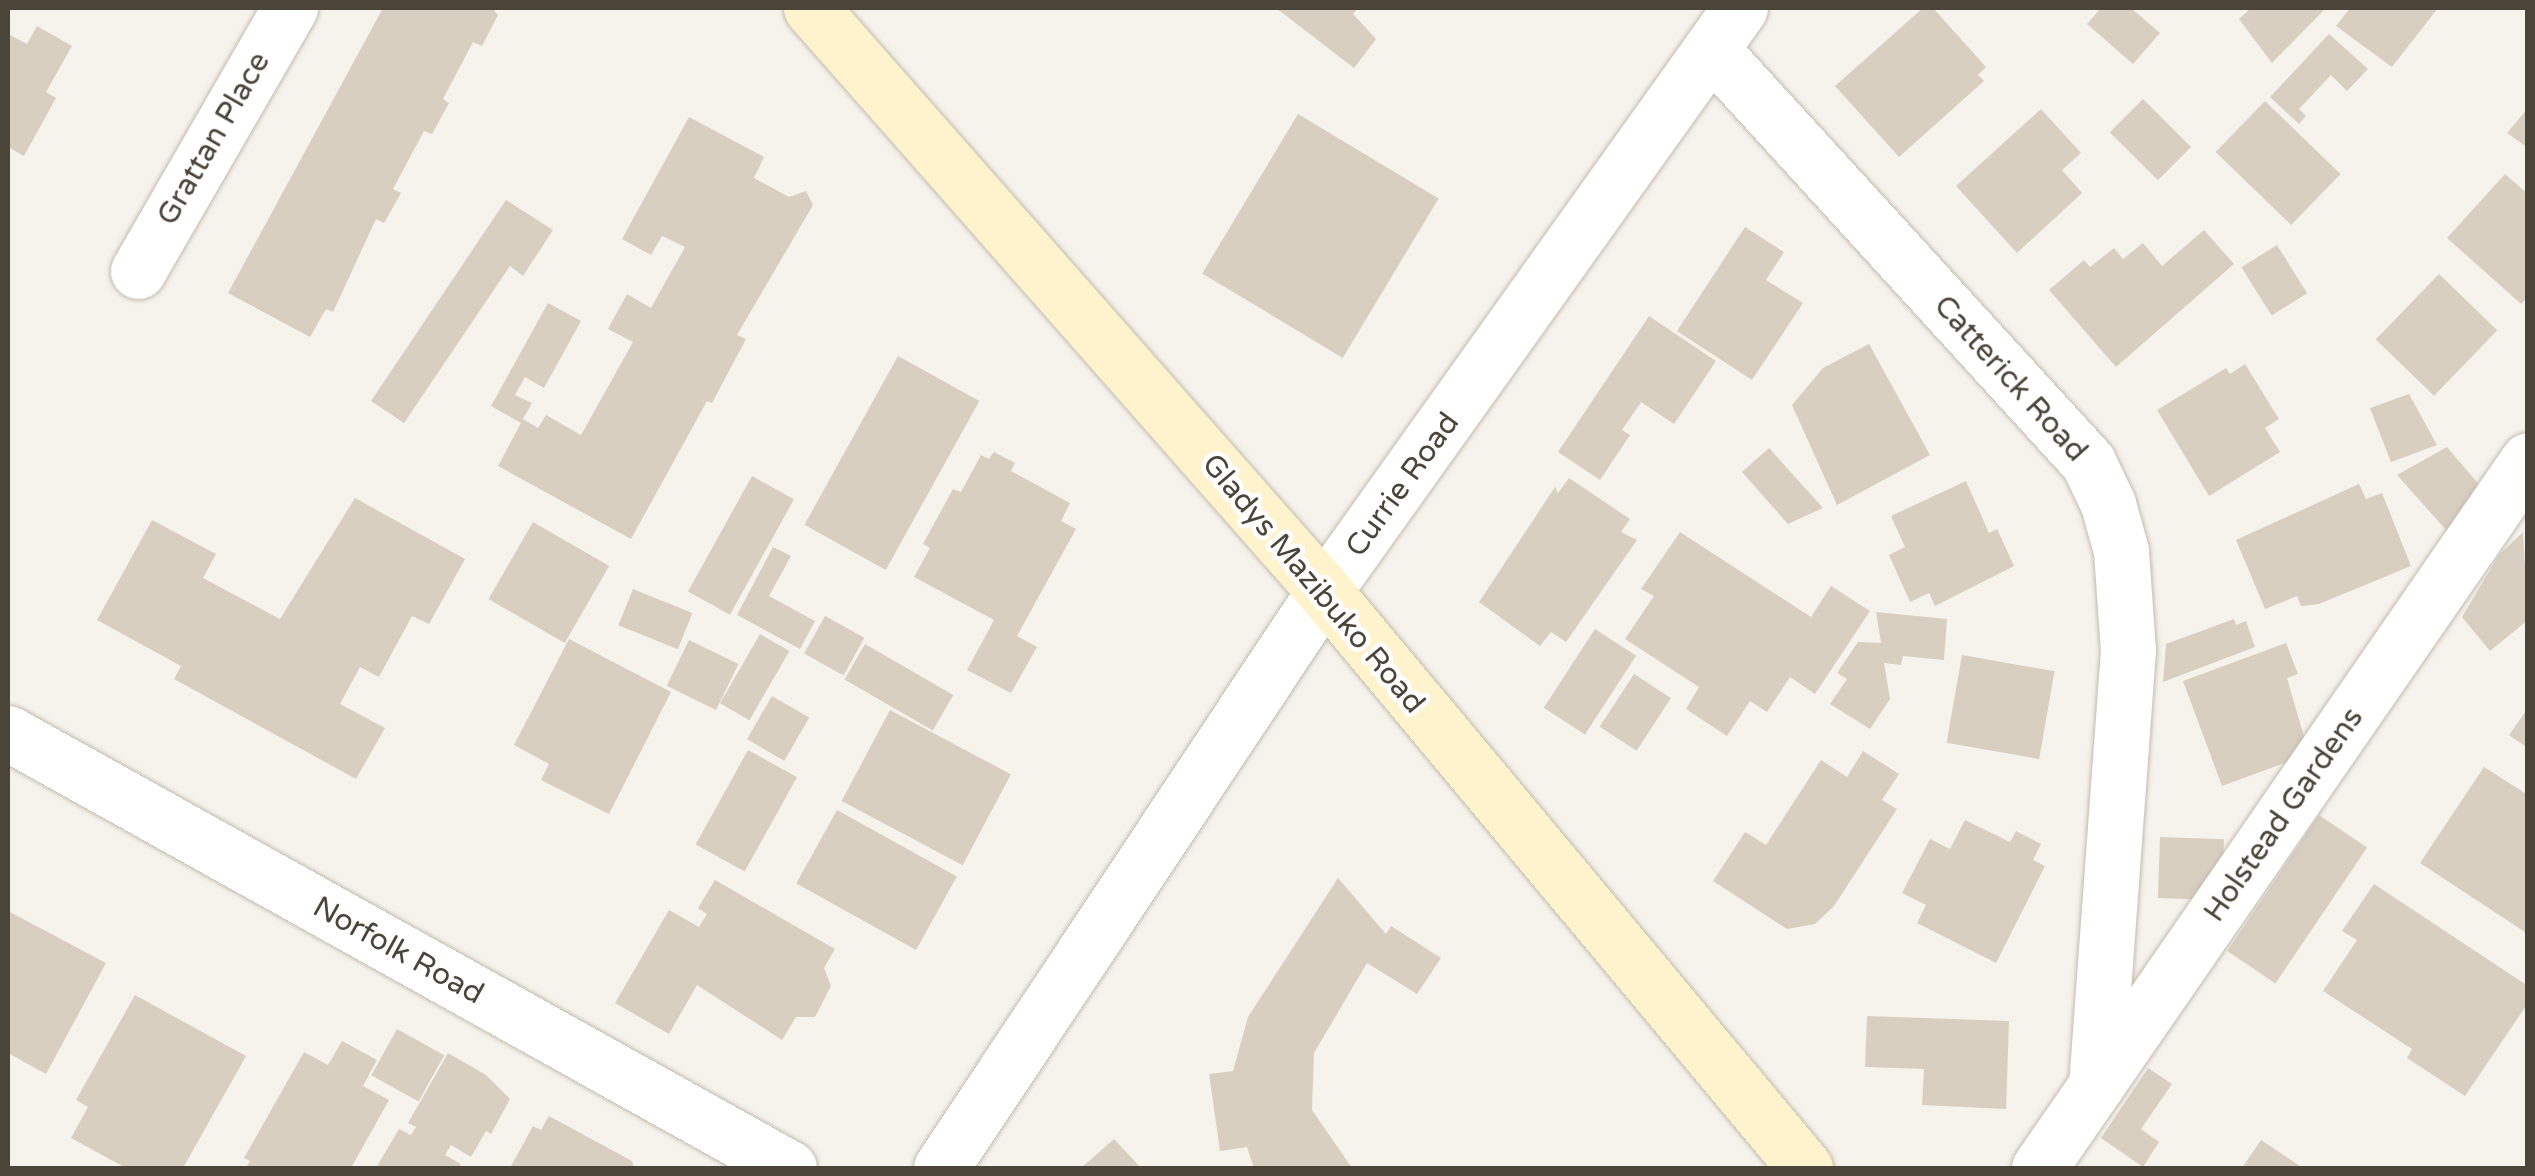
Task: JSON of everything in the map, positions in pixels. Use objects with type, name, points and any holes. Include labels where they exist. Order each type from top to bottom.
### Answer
[{"type":"street","name":"Grattan Place","points":[[138,271],[290,8]]},
{"type":"street","name":"Gladys Mazibuko Road","points":[[811,8],[1324,591],[1806,1168]]},
{"type":"street","name":"Currie Road","points":[[941,1168],[1324,591],[1726,29]]},
{"type":"street","name":"Catterick Road","points":[[1726,29],[2088,462],[2108,504],[2122,551],[2128,650],[2096,1086]]},
{"type":"street","name":"Holstead Gardens","points":[[2040,1168],[2528,460]]},
{"type":"street","name":"Norfolk Road","points":[[8,733],[789,1168]]},
{"type":"building","points":[[383,8],[492,8],[498,15],[482,46],[473,42],[443,99],[449,103],[432,134],[424,131],[393,189],[401,193],[384,223],[376,219],[333,312],[326,309],[310,337],[228,293]]},
{"type":"building","points":[[1276,8],[1358,8],[1353,14],[1376,39],[1354,68]]},
{"type":"building","points":[[1923,8],[1933,8],[1986,67],[1978,75],[1984,81],[1899,157],[1835,86]]},
{"type":"building","points":[[2101,8],[2131,8],[2160,33],[2133,64],[2087,24]]},
{"type":"building","points":[[2251,8],[2326,8],[2272,63],[2239,19]]},
{"type":"building","points":[[2350,8],[2438,8],[2392,67],[2336,26]]},
{"type":"building","points":[[37,26],[72,46],[46,92],[56,98],[24,156],[8,147],[8,34],[27,44]]},
{"type":"building","points":[[2329,34],[2368,69],[2347,91],[2331,75],[2299,109],[2306,116],[2299,124],[2270,97]]},
{"type":"building","points":[[2143,99],[2191,147],[2158,180],[2110,132]]},
{"type":"building","points":[[2265,101],[2341,174],[2291,225],[2216,152]]},
{"type":"building","points":[[2528,108],[2528,148],[2507,133]]},
{"type":"building","points":[[2041,109],[2081,153],[2062,170],[2082,193],[2017,253],[1956,186]]},
{"type":"building","points":[[1298,114],[1439,198],[1343,358],[1202,273]]},
{"type":"building","points":[[689,117],[764,157],[754,178],[789,197],[806,191],[813,205],[737,335],[746,339],[712,403],[707,401],[631,539],[498,466],[521,423],[491,406],[548,303],[581,321],[544,388],[525,377],[515,395],[532,403],[523,419],[538,428],[546,415],[581,435],[633,342],[608,329],[627,294],[651,308],[685,247],[662,236],[651,255],[622,239]]},
{"type":"building","points":[[2505,174],[2528,194],[2528,297],[2521,304],[2447,238]]},
{"type":"building","points":[[506,200],[553,230],[523,276],[510,266],[404,423],[371,401]]},
{"type":"building","points":[[1745,227],[1784,252],[1766,280],[1803,303],[1752,380],[1677,331]]},
{"type":"building","points":[[2204,230],[2234,264],[2116,367],[2049,290],[2084,260],[2090,267],[2114,248],[2123,259],[2143,243],[2162,266]]},
{"type":"building","points":[[2277,245],[2307,293],[2272,316],[2241,267]]},
{"type":"building","points":[[2439,274],[2497,330],[2434,396],[2376,339]]},
{"type":"building","points":[[1649,316],[1716,361],[1674,424],[1641,402],[1622,430],[1630,435],[1600,480],[1558,452]]},
{"type":"building","points":[[1869,344],[1930,455],[1837,505],[1792,405],[1823,368]]},
{"type":"building","points":[[898,356],[979,401],[886,570],[804,525]]},
{"type":"building","points":[[2245,364],[2279,419],[2265,428],[2280,452],[2209,496],[2157,410],[2226,368],[2230,374]]},
{"type":"building","points":[[2409,394],[2437,445],[2391,462],[2370,408]]},
{"type":"building","points":[[2447,447],[2487,494],[2447,531],[2397,475]]},
{"type":"building","points":[[1769,448],[1823,508],[1788,524],[1742,472]]},
{"type":"building","points":[[994,452],[1015,463],[1011,471],[1070,503],[1061,521],[1076,529],[1017,636],[1037,647],[1011,693],[967,670],[994,620],[914,577],[930,548],[923,544],[953,489],[961,492],[981,455],[989,459]]},
{"type":"building","points":[[752,476],[794,499],[730,615],[688,591]]},
{"type":"building","points":[[1569,478],[1630,519],[1621,532],[1637,540],[1566,642],[1551,632],[1540,646],[1479,602],[1555,487],[1558,493]]},
{"type":"building","points":[[1966,481],[1989,533],[1997,529],[2014,566],[1935,606],[1929,593],[1910,602],[1889,555],[1905,547],[1891,516]]},
{"type":"building","points":[[2359,484],[2366,499],[2382,493],[2411,566],[2319,604],[2301,606],[2297,596],[2265,609],[2236,540]]},
{"type":"building","points":[[355,498],[465,559],[429,624],[412,616],[379,677],[360,667],[340,704],[385,728],[356,779],[174,679],[181,666],[97,620],[152,520],[216,554],[203,578],[280,619]]},
{"type":"building","points":[[533,522],[609,566],[565,643],[488,599]]},
{"type":"building","points":[[1680,532],[1811,617],[1831,586],[1870,611],[1815,694],[1790,677],[1767,712],[1750,701],[1727,736],[1686,709],[1699,687],[1625,639],[1654,596],[1641,589]]},
{"type":"building","points":[[2523,532],[2528,620],[2490,651],[2462,617],[2499,555]]},
{"type":"building","points":[[773,547],[791,556],[769,596],[815,621],[800,649],[737,615]]},
{"type":"building","points":[[633,589],[692,613],[678,649],[618,625]]},
{"type":"building","points":[[1876,612],[1947,619],[1944,660],[1903,656],[1901,665],[1884,663],[1890,699],[1870,729],[1830,704],[1847,679],[1837,673],[1858,642],[1881,643]]},
{"type":"building","points":[[825,616],[864,638],[844,675],[804,654]]},
{"type":"building","points":[[2234,619],[2236,625],[2246,621],[2255,647],[2163,682],[2166,644]]},
{"type":"building","points":[[1595,629],[1636,656],[1585,735],[1544,708]]},
{"type":"building","points":[[760,634],[789,651],[749,720],[720,703]]},
{"type":"building","points":[[569,639],[671,692],[609,814],[541,780],[549,764],[514,745]]},
{"type":"building","points":[[689,640],[738,664],[716,710],[667,686]]},
{"type":"building","points":[[2286,643],[2298,674],[2287,678],[2309,754],[2222,786],[2183,681]]},
{"type":"building","points":[[865,644],[953,695],[933,731],[844,680]]},
{"type":"building","points":[[1962,655],[2055,671],[2039,759],[1947,743]]},
{"type":"building","points":[[1634,674],[1671,698],[1637,751],[1600,727]]},
{"type":"building","points":[[772,696],[809,718],[784,761],[747,739]]},
{"type":"building","points":[[2528,708],[2528,748],[2509,735]]},
{"type":"building","points":[[890,710],[1011,774],[963,865],[842,801]]},
{"type":"building","points":[[748,750],[797,777],[745,872],[696,844]]},
{"type":"building","points":[[1863,751],[1899,774],[1882,800],[1897,809],[1834,906],[1815,924],[1787,929],[1713,881],[1745,832],[1766,845],[1821,760],[1847,777]]},
{"type":"building","points":[[2484,767],[2528,795],[2528,934],[2420,863]]},
{"type":"building","points":[[837,810],[957,876],[916,950],[796,883]]},
{"type":"building","points":[[2319,815],[2367,847],[2275,983],[2227,951]]},
{"type":"building","points":[[1965,820],[2010,842],[2016,831],[2041,844],[2033,860],[2045,866],[1996,963],[1917,923],[1926,905],[1902,893],[1930,839],[1950,849]]},
{"type":"building","points":[[2160,837],[2224,839],[2222,900],[2158,898]]},
{"type":"building","points":[[1338,878],[1386,934],[1391,926],[1441,958],[1417,994],[1367,963],[1314,1053],[1312,1110],[1352,1168],[1254,1168],[1247,1147],[1220,1151],[1209,1074],[1233,1071],[1248,1017]]},
{"type":"building","points":[[715,880],[835,949],[824,968],[831,986],[815,1017],[796,1017],[782,1040],[697,985],[669,1034],[615,1003],[669,910],[699,927],[707,914],[698,908]]},
{"type":"building","points":[[2374,884],[2528,986],[2528,1003],[2465,1096],[2407,1058],[2412,1049],[2323,991],[2357,940],[2342,931]]},
{"type":"building","points":[[10,912],[106,963],[46,1074],[8,1053]]},
{"type":"building","points":[[135,995],[246,1056],[183,1168],[126,1168],[71,1138],[88,1107],[76,1100]]},
{"type":"building","points":[[1867,1016],[2009,1021],[2006,1109],[1922,1105],[1924,1069],[1865,1067]]},
{"type":"building","points":[[397,1029],[444,1055],[419,1102],[371,1075]]},
{"type":"building","points":[[342,1041],[377,1060],[363,1086],[389,1100],[351,1168],[246,1168],[250,1161],[244,1158],[304,1052],[328,1065]]},
{"type":"building","points":[[448,1053],[486,1075],[510,1099],[491,1134],[486,1131],[471,1157],[451,1145],[445,1155],[461,1164],[458,1168],[376,1168],[399,1129],[411,1135],[416,1127],[408,1123]]},
{"type":"building","points":[[2148,1068],[2172,1084],[2141,1129],[2159,1142],[2143,1167],[2101,1138]]},
{"type":"building","points":[[549,1116],[632,1161],[634,1168],[510,1168],[533,1126],[541,1130]]},
{"type":"building","points":[[1114,1139],[1141,1168],[1081,1168]]},
{"type":"building","points":[[2261,1140],[2303,1168],[2242,1168]]}]
